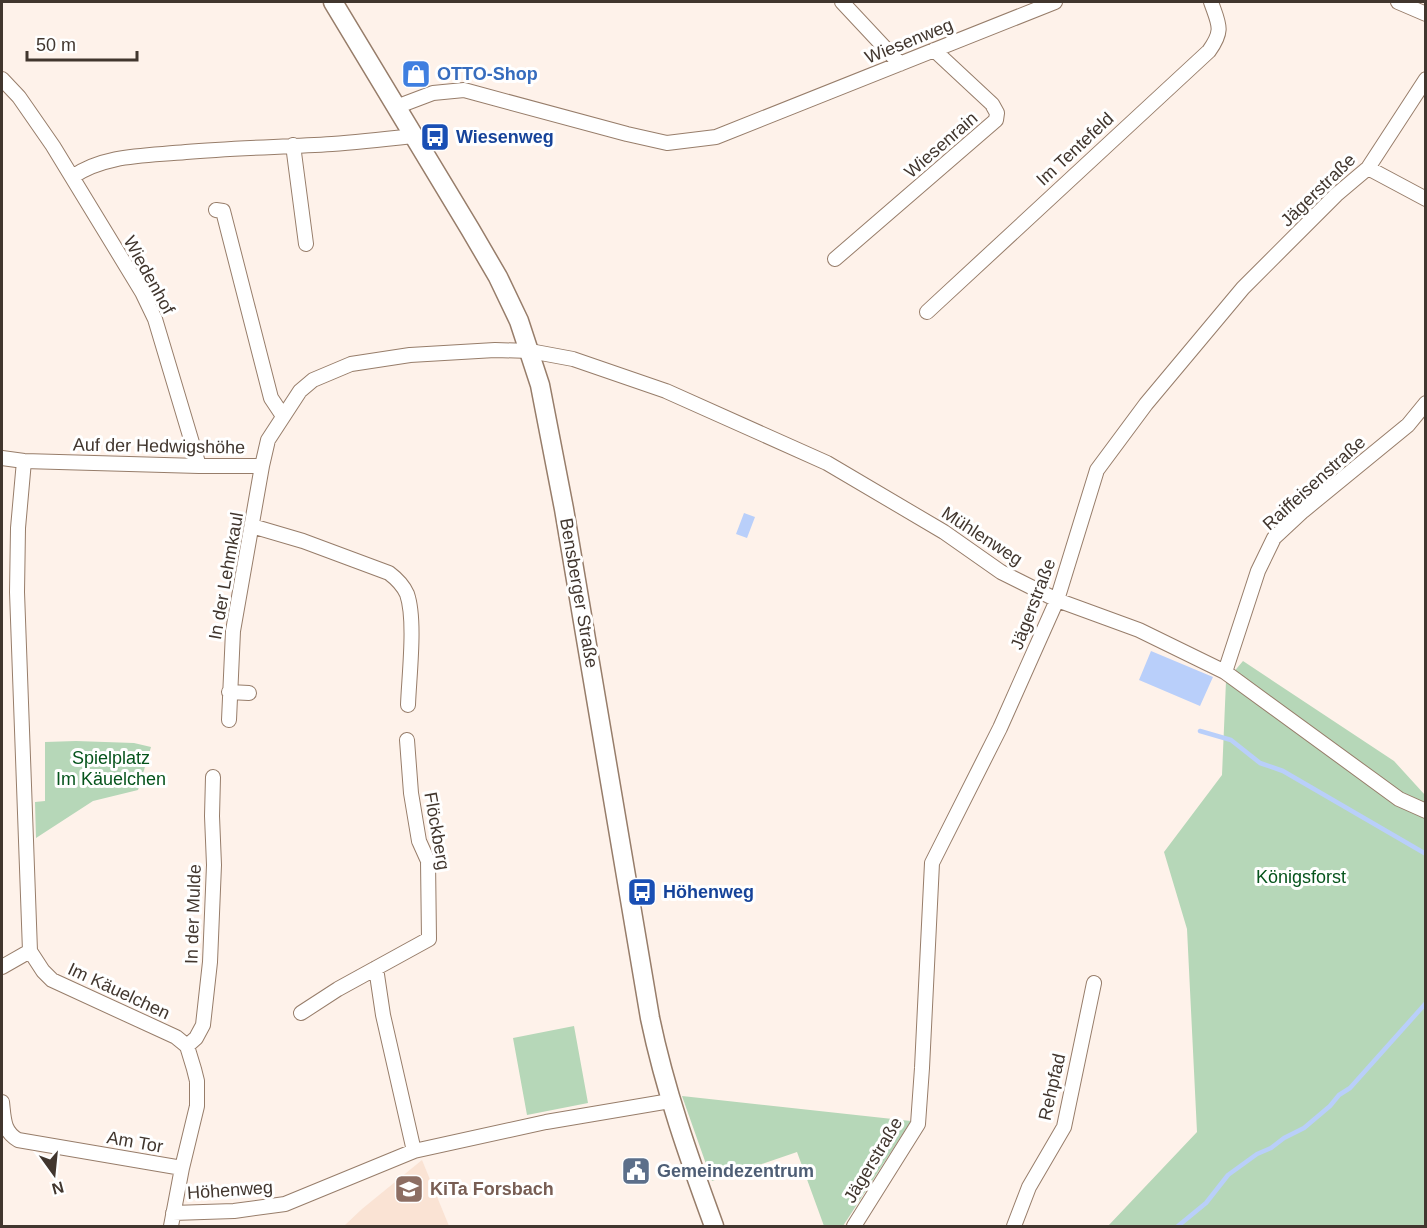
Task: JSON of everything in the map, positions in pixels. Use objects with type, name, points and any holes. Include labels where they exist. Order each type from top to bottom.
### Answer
[{"type":"main road","name":"Bensberger Straße","points":[[333,2],[498,277],[519,321],[530,351],[549,425],[650,1018],[670,1101],[714,1227]]},
{"type":"street","points":[[842,2],[900,64]]},
{"type":"street","name":"Wiesenweg","points":[[396,107],[433,93],[464,90],[627,134],[667,143],[689,142],[716,137],[745,127],[1055,2]]},
{"type":"street","name":"Im Tentefeld","points":[[927,312],[1209,51],[1218,38],[1220,29],[1211,2]]},
{"type":"street","points":[[1398,2],[1425,14]]},
{"type":"street","name":"Wiesenrain","points":[[835,259],[996,120],[997,113],[992,104],[934,50]]},
{"type":"street","name":"Wiedenhof","points":[[2,79],[19,97],[72,177],[142,292],[155,319],[199,466]]},
{"type":"street","name":"Jägerstraße","points":[[854,1227],[918,1124],[932,863],[1000,728],[1057,600],[1097,470],[1146,404],[1244,288],[1336,195],[1368,168],[1425,79]]},
{"type":"street","points":[[72,177],[84,168],[104,161],[124,158],[332,144],[413,136]]},
{"type":"street","points":[[293,145],[306,244]]},
{"type":"street","points":[[1368,168],[1425,199]]},
{"type":"street","points":[[216,210],[223,211],[271,398],[283,416]]},
{"type":"street","name":"Auf der Hedwigshöhe","points":[[2,458],[24,461],[262,466],[268,440],[300,391],[313,380],[351,364],[410,355],[495,350],[530,351]]},
{"type":"street","name":"Mühlenweg","points":[[530,351],[573,359],[666,392],[827,463],[944,532],[1000,572],[1057,600],[1139,630],[1225,672],[1399,799],[1425,811]]},
{"type":"street","name":"Raiffeisenstraße","points":[[1225,672],[1258,571],[1274,538],[1303,511],[1408,425],[1425,403]]},
{"type":"street","points":[[2,967],[30,951],[17,592],[18,528],[24,461]]},
{"type":"street","name":"In der Lehmkaul","points":[[229,720],[232,631],[262,466]]},
{"type":"street","points":[[252,526],[303,541],[389,573],[400,582],[406,593],[411,620],[408,705]]},
{"type":"street","points":[[229,692],[249,693]]},
{"type":"street","name":"Flöckberg","points":[[301,1012],[429,939],[428,861],[419,841],[411,793],[407,740]]},
{"type":"street","name":"In der Mulde","points":[[187,1046],[196,1038],[202,1025],[210,962],[214,865],[213,777]]},
{"type":"street","name":"Im Käuelchen","points":[[30,951],[52,980],[176,1037],[187,1046]]},
{"type":"street","points":[[376,968],[383,1015],[414,1151]]},
{"type":"street","name":"Rehpfad","points":[[1014,1227],[1029,1187],[1064,1127],[1094,983]]},
{"type":"street","points":[[172,1220],[197,1106],[197,1081],[187,1046]]},
{"type":"street","name":"Höhenweg","points":[[172,1220],[285,1204],[414,1151],[546,1122],[670,1101]]},
{"type":"street","name":"Am Tor","points":[[2,1102],[6,1127],[10,1135],[18,1140],[182,1168]]},
{"type":"shaded area","name":"KiTa Forsbach","points":[[422,1160],[449,1226],[344,1226],[362,1209]]},
{"type":"green space","name":"Königsforst","points":[[1243,661],[1394,761],[1425,795],[1425,1226],[1108,1226],[1197,1132],[1187,929],[1164,852],[1222,775],[1226,681]]},
{"type":"green space","name":"Spielplatz Im Käuelchen","points":[[45,742],[134,743],[151,747],[138,790],[93,801],[36,838],[35,802],[45,801]]},
{"type":"green space","points":[[574,1026],[588,1103],[527,1115],[513,1038]]},
{"type":"green space","points":[[682,1096],[911,1121],[843,1226],[824,1226],[797,1152],[712,1181]]},
{"type":"water","points":[[744,513],[755,517],[747,538],[736,534]]},
{"type":"water","points":[[1151,651],[1213,677],[1200,706],[1139,680]]},
{"type":"waterway","points":[[1200,731],[1231,740],[1260,763],[1283,771],[1426,854]]},
{"type":"waterway","points":[[1178,1226],[1206,1203],[1228,1175],[1257,1154],[1304,1128],[1330,1106],[1339,1095],[1350,1088],[1426,1003]]},
{"type":"place","name":"OTTO-Shop","points":[[416,74]]},
{"type":"place","name":"Wiesenweg","points":[[435,137]]},
{"type":"place","name":"Höhenweg","points":[[642,892]]},
{"type":"place","name":"Gemeindezentrum","points":[[636,1171]]},
{"type":"place","name":"KiTa Forsbach","points":[[409,1189]]}]
